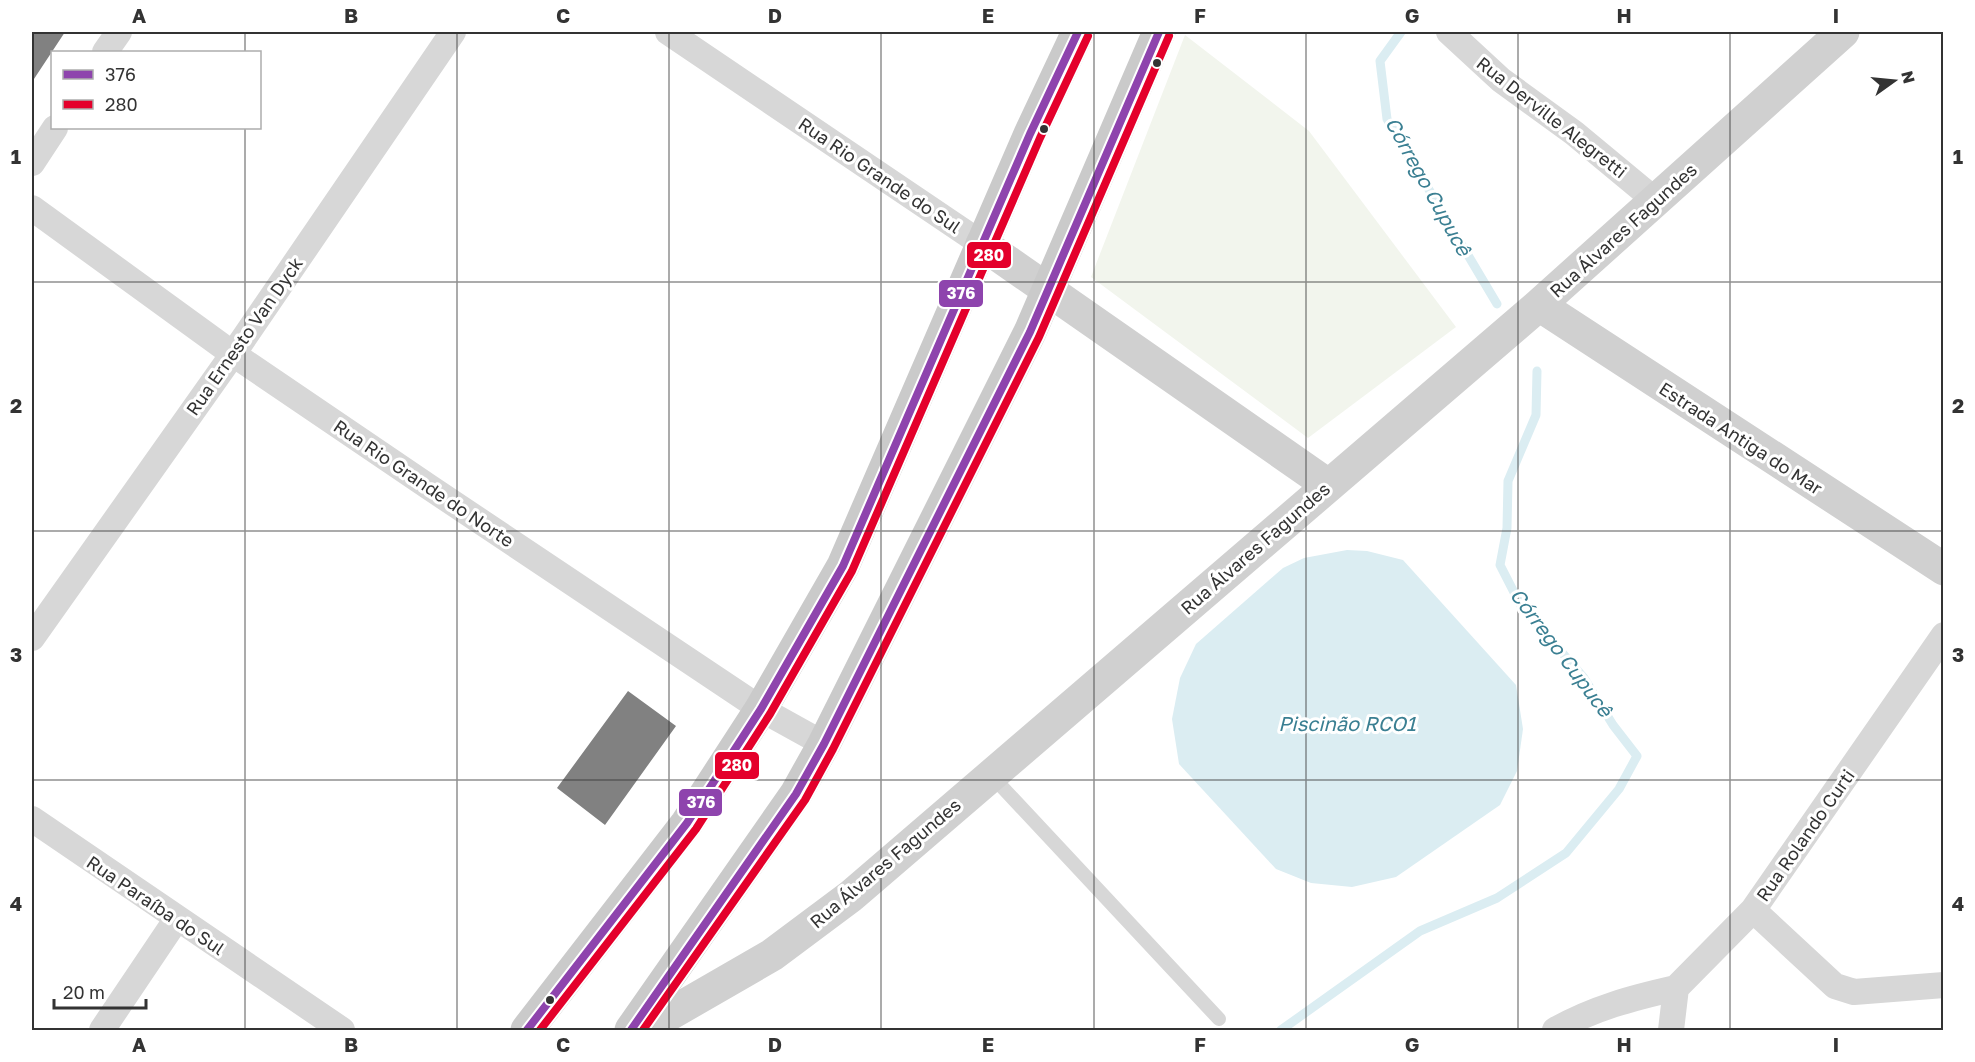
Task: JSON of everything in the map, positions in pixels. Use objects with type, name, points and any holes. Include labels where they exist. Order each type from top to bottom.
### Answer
[{"type":"main road","points":[[527,1030],[687,823],[761,709],[843,566],[899,442],[982,244],[1078,32]]},
{"type":"main road","points":[[631,1030],[796,794],[824,744],[1050,289],[1159,32]]},
{"type":"street","points":[[106,51],[119,32]]},
{"type":"street","name":"Rua Ernesto Van Dyck","points":[[32,638],[233,354],[453,32]]},
{"type":"street","name":"Rua Rio Grande do Sul","points":[[668,32],[1050,289],[1328,485]]},
{"type":"street","name":"Rua Álvares Fagundes","points":[[642,1030],[772,955],[851,896],[990,774],[1539,305],[1843,32]]},
{"type":"street","name":"Rua Derville Alegretti","points":[[1462,38],[1501,80],[1574,133],[1656,201]]},
{"type":"street","points":[[32,163],[54,129]]},
{"type":"street","name":"Rua Rio Grande do Norte","points":[[32,208],[233,354],[761,709],[824,744]]},
{"type":"street","name":"Estrada Antiga do Mar","points":[[1539,305],[1944,569]]},
{"type":"street","name":"Rua Rolando Curti","points":[[1676,988],[1753,910],[1944,635]]},
{"type":"street","name":"Rua Paraíba do Sul","points":[[32,819],[176,920],[342,1030]]},
{"type":"street","points":[[1753,910],[1835,986],[1854,992],[1944,986]]},
{"type":"street","points":[[102,1030],[176,920]]},
{"type":"street","points":[[1555,1030],[1580,1016],[1618,1001],[1676,988],[1671,1030]]},
{"type":"lane","points":[[990,774],[1218,1019]]},
{"type":"shaded area","points":[[1185,35],[1309,131],[1456,327],[1308,438],[1091,277]]},
{"type":"water","name":"Piscinão RCO1","points":[[1347,550],[1367,551],[1403,560],[1516,685],[1523,729],[1517,771],[1500,805],[1396,877],[1352,887],[1311,883],[1276,869],[1179,764],[1172,719],[1180,678],[1196,644],[1283,568],[1304,558]]},
{"type":"building","points":[[32,32],[65,32],[51,51],[32,82]]},
{"type":"building","points":[[628,691],[676,726],[605,825],[557,788]]},
{"type":"waterway","name":"Córrego Cupucê","points":[[1401,32],[1380,61],[1387,119],[1497,304]]},
{"type":"waterway","points":[[1281,1030],[1420,931],[1497,898],[1566,853],[1619,789],[1637,756],[1613,725],[1584,678],[1520,604],[1500,565],[1507,528],[1508,481],[1536,415],[1537,371]]},
{"type":"transit line","name":"376","points":[[527,1030],[687,823],[761,709],[843,566],[1030,134],[1078,32]]},
{"type":"transit line","name":"376","points":[[631,1030],[796,794],[824,744],[1030,332],[1159,32]]},
{"type":"transit line","name":"280","points":[[540,1030],[696,829],[770,714],[852,571],[1040,138],[1088,36]]},
{"type":"transit line","name":"280","points":[[643,1030],[805,800],[833,749],[1039,337],[1169,36]]}]
